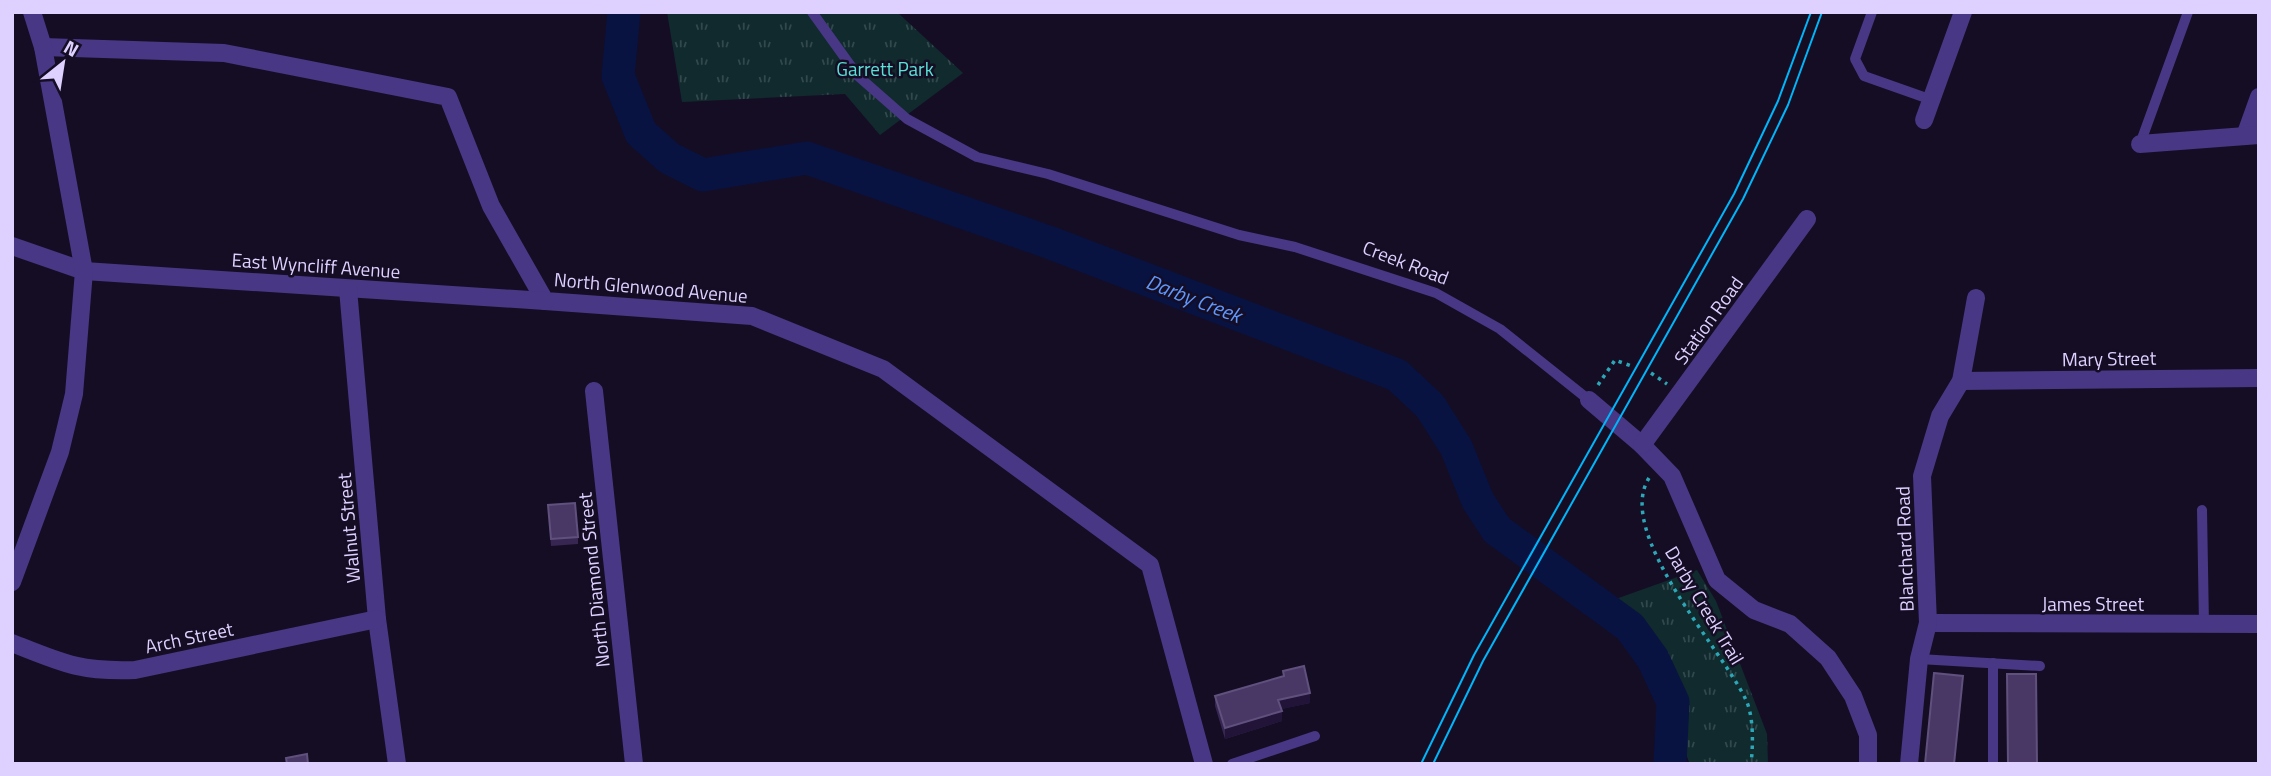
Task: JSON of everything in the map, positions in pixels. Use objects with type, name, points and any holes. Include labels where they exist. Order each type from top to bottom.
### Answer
[{"type":"street","points":[[12,582],[60,452],[74,394],[84,271],[43,47],[32,12]]},
{"type":"street","points":[[1924,120],[1964,12]]},
{"type":"street","name":"North Glenwood Avenue","points":[[43,47],[224,53],[448,97],[491,206],[545,301],[752,316],[883,369],[1150,565],[1204,764]]},
{"type":"street","points":[[2140,144],[2252,135],[2259,97]]},
{"type":"street","name":"Station Road","points":[[1642,445],[1807,219]]},
{"type":"street","name":"East Wyncliff Avenue","points":[[12,246],[84,271],[545,301]]},
{"type":"street","name":"Walnut Street","points":[[348,289],[377,619],[397,764]]},
{"type":"street","name":"Blanchard Road","points":[[1909,764],[1919,659],[1927,623],[1922,476],[1940,416],[1961,381],[1976,298]]},
{"type":"street","name":"Mary Street","points":[[1961,381],[2259,378]]},
{"type":"street","name":"North Diamond Street","points":[[594,391],[634,764]]},
{"type":"street","name":"Creek Road","points":[[1589,400],[1642,445],[1672,476],[1717,580],[1754,610],[1790,624],[1828,658],[1853,696],[1868,735],[1868,764]]},
{"type":"street","name":"Arch Street","points":[[12,643],[75,668],[101,671],[135,670],[377,619]]},
{"type":"street","name":"James Street","points":[[1927,623],[2259,624]]},
{"type":"lane","name":"Creek Road","points":[[811,12],[858,76],[907,119],[977,157],[1048,174],[1239,235],[1295,247],[1436,293],[1500,329],[1589,400]]},
{"type":"lane","points":[[1872,12],[1855,58],[1856,66],[1864,76],[1932,100]]},
{"type":"lane","points":[[2140,144],[2188,12]]},
{"type":"lane","points":[[2202,510],[2204,625]]},
{"type":"lane","points":[[1919,659],[2040,666]]},
{"type":"lane","points":[[1993,663],[1993,764]]},
{"type":"lane","points":[[1232,764],[1315,736]]},
{"type":"path","points":[[1589,400],[1615,360],[1634,367]]},
{"type":"path","name":"Darby Creek Trail","points":[[1660,463],[1647,482],[1640,505],[1648,539],[1688,610],[1747,703],[1751,764]]},
{"type":"green space","name":"Garrett Park","points":[[667,12],[897,12],[963,73],[880,135],[845,94],[682,102]]},
{"type":"green space","points":[[1697,570],[1716,601],[1767,734],[1768,764],[1690,764],[1656,681],[1626,648],[1599,605]]},
{"type":"building","points":[[575,503],[578,537],[551,539],[548,505]]},
{"type":"building","points":[[1304,666],[1310,693],[1278,700],[1282,711],[1225,728],[1215,696],[1284,676],[1283,671]]},
{"type":"building","points":[[1934,673],[1963,676],[1954,764],[1925,764]]},
{"type":"building","points":[[2007,674],[2036,674],[2037,764],[2008,764]]},
{"type":"building","points":[[307,754],[308,764],[287,764],[286,758]]},
{"type":"waterway","name":"Darby Creek","points":[[624,12],[618,76],[641,133],[669,158],[703,175],[807,158],[1051,243],[1397,375],[1430,406],[1456,447],[1478,501],[1497,530],[1630,627],[1653,659],[1673,702],[1670,764]]},
{"type":"tram line","points":[[1421,764],[1474,655],[1734,194],[1778,101],[1811,12]]},
{"type":"tram line","points":[[1433,764],[1483,661],[1743,199],[1788,105],[1822,12]]}]
